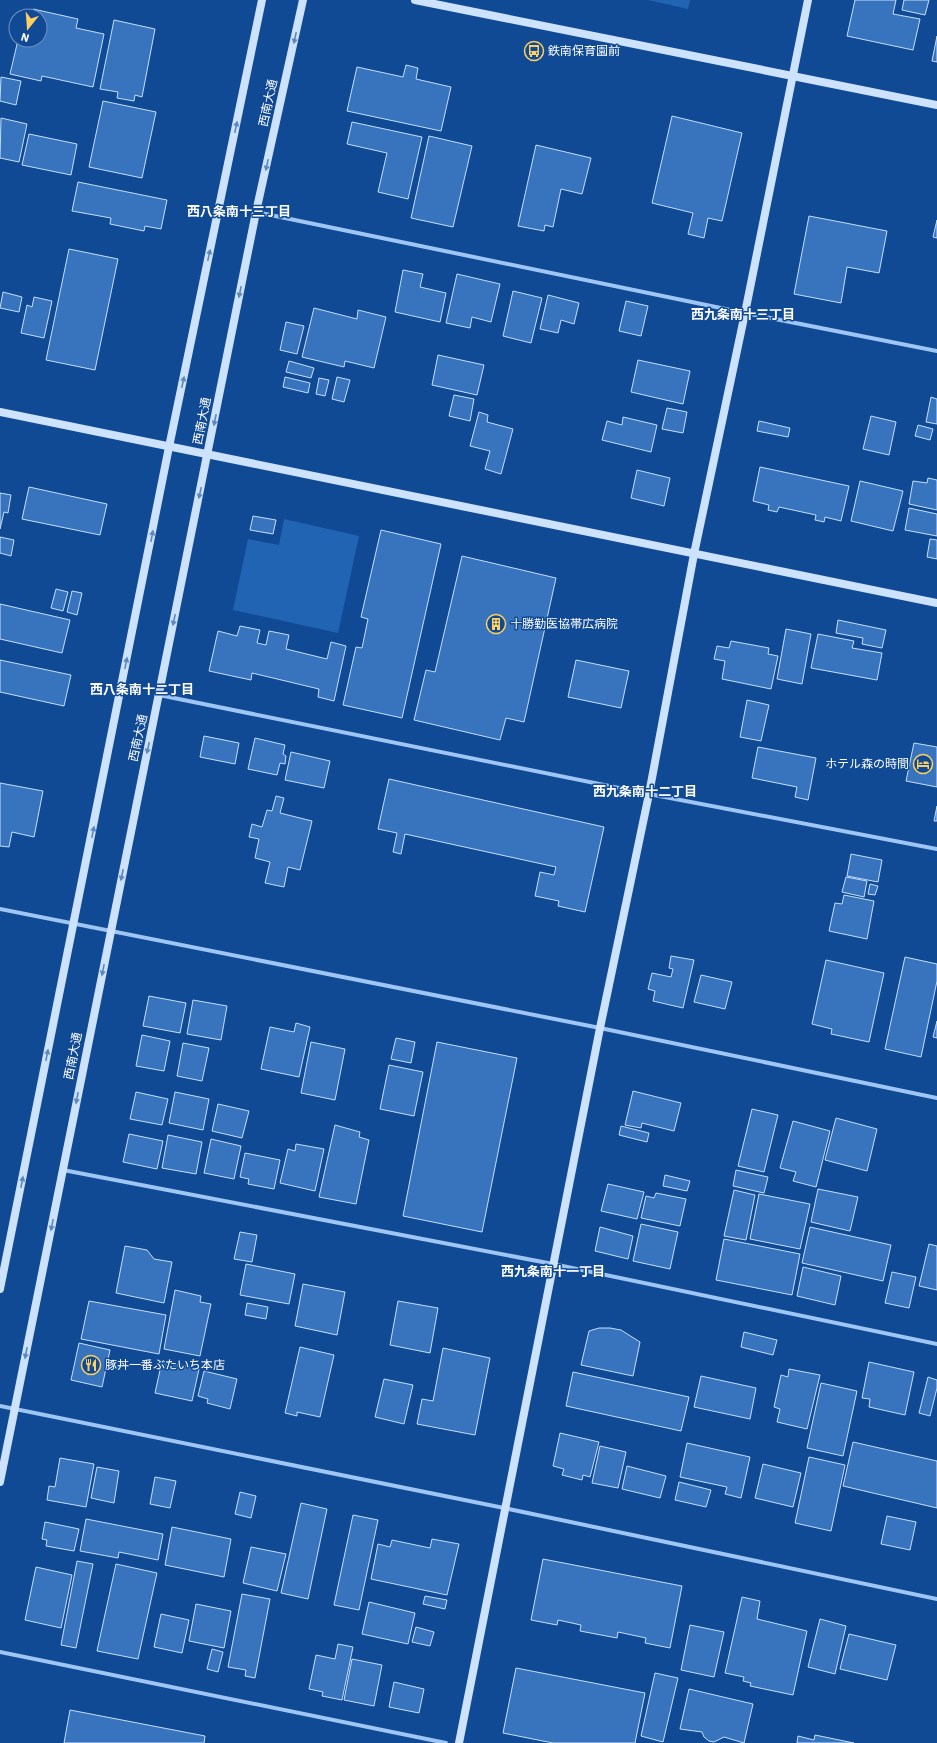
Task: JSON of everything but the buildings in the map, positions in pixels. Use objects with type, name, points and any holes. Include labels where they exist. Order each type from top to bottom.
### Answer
[{"type":"street","name":"西南大通","points":[[0,1289],[169,448],[262,0]]},
{"type":"street","name":"西南大通","points":[[0,1482],[256,212],[303,0]]},
{"type":"street","points":[[415,0],[937,105]]},
{"type":"street","points":[[459,1743],[504,1508],[600,1028],[649,794],[694,554],[746,313],[808,0]]},
{"type":"street","points":[[256,212],[937,351]]},
{"type":"street","points":[[0,412],[169,448],[937,603]]},
{"type":"street","points":[[159,695],[649,794],[937,849]]},
{"type":"street","points":[[0,909],[74,925],[600,1028],[937,1098]]},
{"type":"street","points":[[63,1170],[553,1264],[937,1344]]},
{"type":"street","points":[[0,1406],[504,1508],[937,1599]]},
{"type":"street","points":[[0,1652],[446,1743]]},
{"type":"shaded area","points":[[648,0],[690,0],[688,9]]},
{"type":"shaded area","points":[[284,519],[359,536],[338,633],[233,610],[248,539],[279,545]]},
{"type":"place","name":"鉄南保育園前","points":[[534,51]]},
{"type":"place","name":"十勝勤医協帯広病院","points":[[496,624]]},
{"type":"place","name":"ホテル森の時間","points":[[923,764]]},
{"type":"place","name":"豚丼一番ぶたいち本店","points":[[91,1365]]},
{"type":"district","name":"西八条南十三丁目","points":[[239,211]]},
{"type":"district","name":"西九条南十三丁目","points":[[743,314]]},
{"type":"district","name":"西八条南十二丁目","points":[[142,689]]},
{"type":"district","name":"西九条南十二丁目","points":[[645,791]]},
{"type":"district","name":"西九条南十一丁目","points":[[553,1271]]}]
